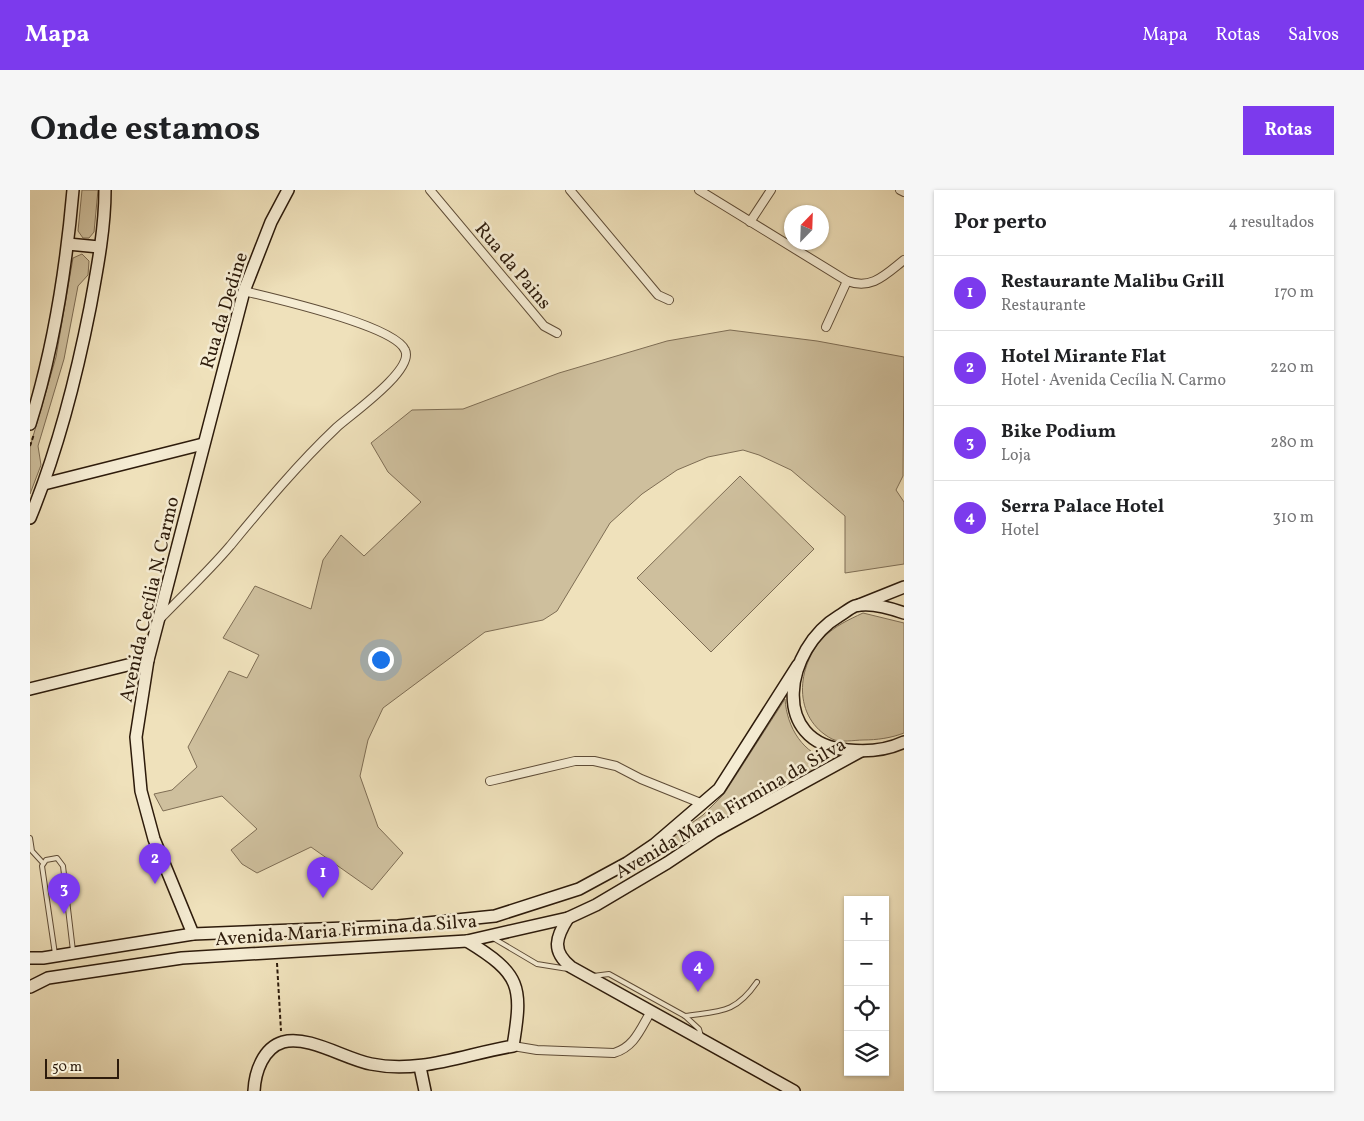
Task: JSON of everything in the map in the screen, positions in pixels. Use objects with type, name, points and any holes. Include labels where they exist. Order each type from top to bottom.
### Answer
[{"type":"main road","points":[[30,424],[45,377],[68,244],[73,190]]},
{"type":"main road","points":[[30,518],[44,484],[67,410],[82,347],[99,248],[105,190]]},
{"type":"main road","name":"Rua da Dedine","points":[[203,444],[244,291],[271,222],[288,190]]},
{"type":"main road","points":[[68,244],[99,248]]},
{"type":"main road","points":[[44,484],[203,444]]},
{"type":"main road","name":"Avenida Cecília N. Carmo","points":[[193,934],[154,838],[141,791],[136,737],[148,660],[203,444]]},
{"type":"main road","points":[[855,606],[904,587]]},
{"type":"main road","points":[[855,606],[886,607],[904,613]]},
{"type":"main road","name":"Avenida Maria Firmina da Silva","points":[[30,958],[56,956],[193,934],[398,926],[495,916],[579,889],[627,863],[655,844],[719,789],[816,636],[831,621],[855,606]]},
{"type":"main road","points":[[30,689],[148,660]]},
{"type":"main road","points":[[798,665],[792,682],[795,714],[806,730],[820,742],[833,747],[861,751],[901,746]]},
{"type":"main road","name":"Avenida Maria Firmina da Silva","points":[[30,987],[48,978],[182,958],[467,941],[568,918],[596,905],[668,863],[715,832],[861,751]]},
{"type":"main road","points":[[655,844],[668,863]]},
{"type":"main road","points":[[495,916],[496,935]]},
{"type":"main road","points":[[568,918],[560,930],[557,943],[558,952],[562,960],[575,970],[794,1091]]},
{"type":"main road","points":[[180,937],[182,958]]},
{"type":"main road","points":[[254,1091],[254,1078],[259,1064],[270,1050],[282,1042],[294,1040],[318,1045],[370,1064],[395,1068],[420,1067],[513,1046],[519,1004],[517,987],[496,961],[467,941]]},
{"type":"main road","points":[[100,949],[102,970]]},
{"type":"main road","points":[[74,952],[77,973]]},
{"type":"main road","points":[[420,1067],[424,1091]]},
{"type":"street","name":"Rua da Pains","points":[[430,190],[544,326],[556,333]]},
{"type":"street","points":[[570,190],[658,295],[669,300]]},
{"type":"street","points":[[699,190],[847,281],[858,285],[869,284],[904,260]]},
{"type":"street","points":[[750,222],[771,190]]},
{"type":"street","points":[[900,190],[904,192]]},
{"type":"street","points":[[826,327],[847,281]]},
{"type":"street","points":[[158,621],[228,548],[274,492],[308,456],[403,367],[407,358],[406,352],[397,340],[349,319],[309,306],[244,291]]},
{"type":"street","points":[[490,780],[576,761],[594,761],[616,766],[640,779],[703,804]]},
{"type":"street","points":[[513,1046],[537,1050],[614,1053],[624,1050],[632,1043],[650,1013]]},
{"type":"lane","points":[[30,838],[32,851],[43,863]]},
{"type":"lane","points":[[56,956],[42,870],[43,863],[46,860],[56,858],[63,866],[74,952]]},
{"type":"lane","points":[[496,935],[537,964],[575,970]]},
{"type":"lane","points":[[587,977],[609,974],[685,1016],[699,1028],[703,1041]]},
{"type":"lane","points":[[685,1016],[734,1007],[747,996],[756,982]]},
{"type":"path","points":[[277,951],[282,1042]]},
{"type":"shaded area","points":[[82,190],[98,190],[94,232],[89,238],[83,238],[78,231]]},
{"type":"shaded area","points":[[82,254],[89,261],[88,275],[78,286],[64,359],[38,446],[41,465],[30,494],[30,447],[56,357],[73,258]]},
{"type":"shaded area","points":[[730,330],[817,341],[904,357],[903,476],[896,490],[904,502],[904,564],[845,573],[845,516],[791,470],[759,455],[743,450],[708,457],[677,470],[642,494],[610,523],[557,611],[543,620],[485,632],[383,708],[368,740],[360,776],[378,827],[403,853],[372,890],[311,847],[257,873],[242,864],[231,850],[257,829],[222,796],[163,811],[154,794],[172,790],[197,767],[188,747],[229,671],[247,678],[259,655],[223,638],[255,586],[311,609],[323,560],[341,535],[364,556],[421,502],[388,472],[371,443],[412,410],[463,409],[559,373],[667,341]]},
{"type":"shaded area","points":[[740,476],[814,549],[711,652],[637,578]]},
{"type":"shaded area","points":[[863,613],[904,623],[904,733],[879,739],[839,741],[832,739],[819,730],[810,718],[802,691],[804,676],[808,662],[824,637],[837,626]]},
{"type":"shaded area","points":[[785,699],[789,720],[798,738],[813,752],[822,758],[832,761],[668,857],[662,844],[703,815],[724,794]]},
{"type":"place","name":"Hotel Mirante Flat","points":[[155,884]]},
{"type":"place","name":"Restaurante Malibu Grill","points":[[323,898]]},
{"type":"place","name":"Bike Podium","points":[[64,914]]},
{"type":"place","name":"Serra Palace Hotel","points":[[698,992]]}]
